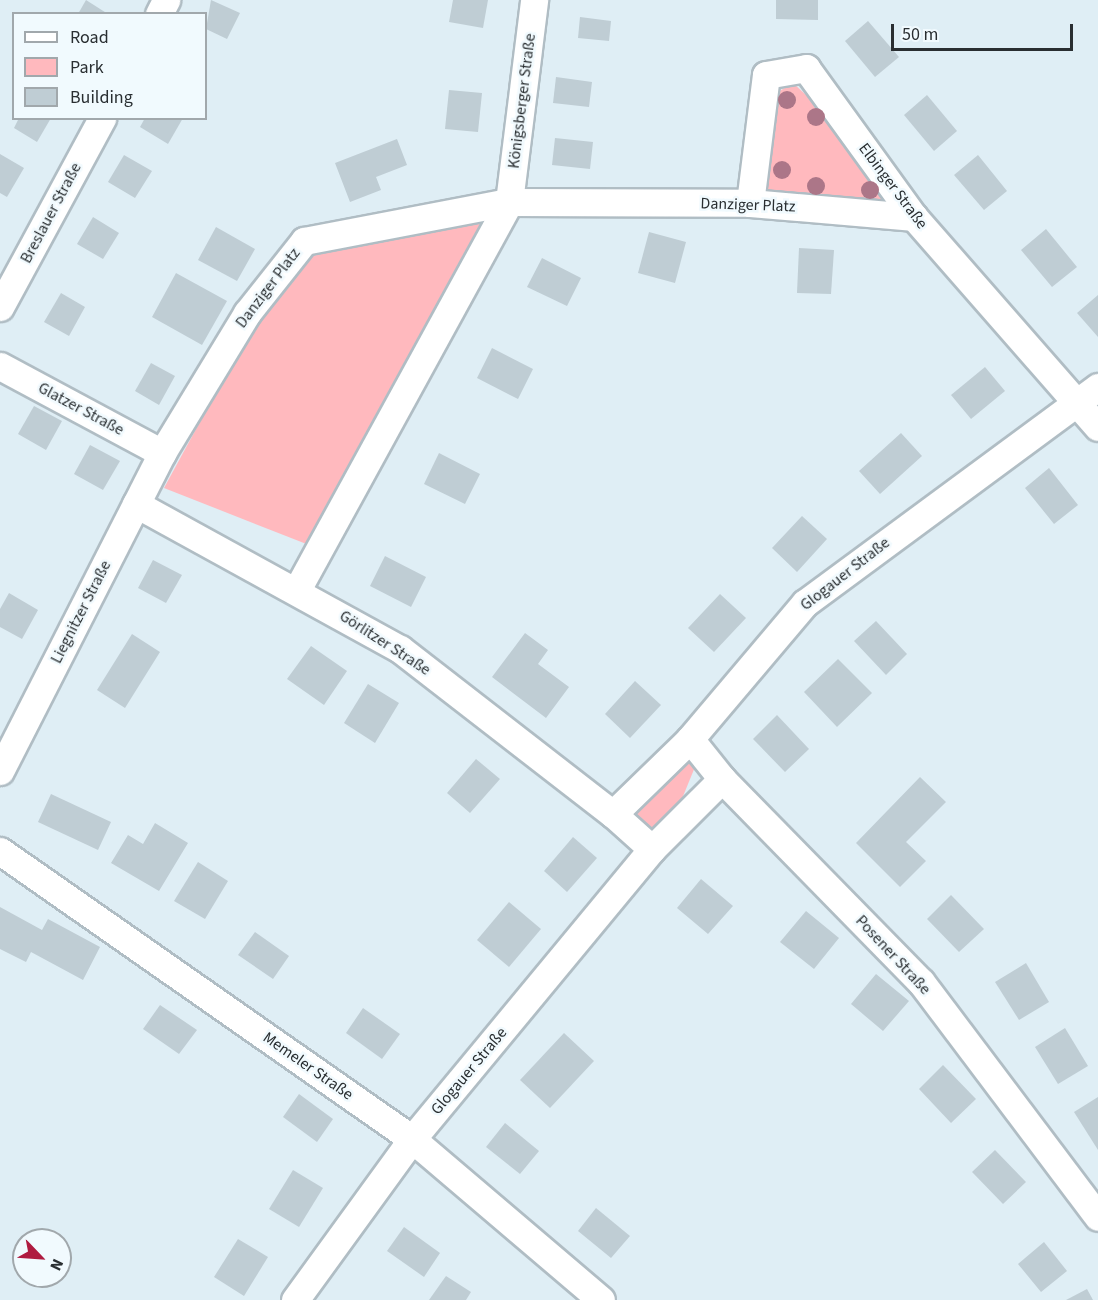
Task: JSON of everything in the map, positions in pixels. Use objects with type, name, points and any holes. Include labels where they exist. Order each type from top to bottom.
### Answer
[{"type":"street","name":"Königsberger Straße","points":[[509,202],[534,0]]},
{"type":"street","name":"Elbinger Straße","points":[[750,203],[766,75],[806,68],[914,217],[1086,393],[1098,427]]},
{"type":"street","name":"Breslauer Straße","points":[[0,307],[101,120]]},
{"type":"street","name":"Danziger Platz","points":[[162,453],[248,313],[304,241],[509,202],[750,203],[914,217]]},
{"type":"street","points":[[298,588],[509,202]]},
{"type":"street","name":"Glatzer Straße","points":[[0,366],[162,453]]},
{"type":"street","name":"Glogauer Straße","points":[[613,814],[690,739],[805,603],[1086,393]]},
{"type":"street","name":"Liegnitzer Straße","points":[[0,771],[162,453]]},
{"type":"street","name":"Görlitzer Straße","points":[[136,504],[298,588],[400,649],[613,814]]},
{"type":"street","name":"Posener Straße","points":[[690,739],[722,779],[921,982],[1093,1203]]},
{"type":"street","name":"Glogauer Straße","points":[[295,1300],[412,1140],[652,849],[722,779]]},
{"type":"street","points":[[613,814],[652,849]]},
{"type":"street","name":"Memeler Straße","points":[[0,851],[412,1140],[601,1300]]},
{"type":"green space","points":[[793,83],[818,106],[900,207],[772,200],[757,178],[768,98]]},
{"type":"green space","points":[[480,219],[494,221],[309,545],[164,488],[277,280],[303,258]]},
{"type":"green space","points":[[687,755],[697,762],[677,811],[662,826],[648,828],[637,819],[638,802]]},
{"type":"building","points":[[86,0],[105,12],[79,12]]},
{"type":"building","points":[[211,0],[240,13],[227,39],[207,29]]},
{"type":"building","points":[[453,0],[488,0],[483,28],[449,22]]},
{"type":"building","points":[[776,0],[818,0],[818,20],[776,19]]},
{"type":"building","points":[[580,17],[611,21],[609,41],[578,38]]},
{"type":"building","points":[[868,21],[899,57],[875,77],[845,41]]},
{"type":"building","points":[[556,77],[592,82],[589,107],[553,103]]},
{"type":"building","points":[[449,90],[482,93],[478,132],[445,129]]},
{"type":"building","points":[[927,95],[957,131],[934,151],[904,115]]},
{"type":"building","points":[[18,120],[50,120],[37,142],[14,128]]},
{"type":"building","points":[[144,120],[182,120],[168,144],[140,127]]},
{"type":"building","points":[[555,138],[593,142],[590,169],[552,165]]},
{"type":"building","points":[[397,139],[407,165],[376,177],[381,190],[350,202],[335,163]]},
{"type":"building","points":[[0,154],[24,168],[7,197],[0,193]]},
{"type":"building","points":[[124,155],[152,171],[135,198],[108,182]]},
{"type":"building","points":[[978,155],[1007,191],[984,210],[954,175]]},
{"type":"building","points":[[93,217],[119,233],[103,259],[77,244]]},
{"type":"building","points":[[216,227],[255,249],[237,281],[198,260]]},
{"type":"building","points":[[1046,229],[1077,267],[1052,287],[1021,250]]},
{"type":"building","points":[[649,232],[686,242],[675,283],[638,273]]},
{"type":"building","points":[[799,248],[834,250],[831,294],[797,293]]},
{"type":"building","points":[[542,258],[581,278],[567,306],[527,287]]},
{"type":"building","points":[[176,273],[227,301],[202,345],[152,317]]},
{"type":"building","points":[[61,293],[85,307],[69,336],[44,322]]},
{"type":"building","points":[[1098,295],[1098,337],[1077,313]]},
{"type":"building","points":[[492,348],[533,369],[518,399],[477,378]]},
{"type":"building","points":[[151,363],[175,376],[159,405],[135,391]]},
{"type":"building","points":[[985,367],[1005,391],[971,419],[951,395]]},
{"type":"building","points":[[34,406],[62,421],[46,450],[18,434]]},
{"type":"building","points":[[901,433],[922,456],[880,494],[859,471]]},
{"type":"building","points":[[90,445],[120,461],[103,490],[74,474]]},
{"type":"building","points":[[439,453],[480,474],[465,504],[424,484]]},
{"type":"building","points":[[1049,468],[1078,505],[1054,524],[1025,488]]},
{"type":"building","points":[[802,516],[827,539],[797,572],[772,548]]},
{"type":"building","points":[[385,556],[426,577],[411,607],[370,586]]},
{"type":"building","points":[[153,560],[182,575],[166,603],[138,588]]},
{"type":"building","points":[[9,593],[38,610],[22,639],[0,627],[0,609]]},
{"type":"building","points":[[720,594],[746,618],[714,652],[688,628]]},
{"type":"building","points":[[876,621],[907,654],[886,675],[854,641]]},
{"type":"building","points":[[525,633],[548,650],[538,664],[569,687],[546,718],[492,677]]},
{"type":"building","points":[[132,634],[160,652],[125,708],[97,690]]},
{"type":"building","points":[[311,646],[347,671],[324,705],[287,679]]},
{"type":"building","points":[[838,659],[872,693],[837,727],[804,692]]},
{"type":"building","points":[[635,681],[661,705],[630,738],[605,714]]},
{"type":"building","points":[[368,684],[399,703],[375,743],[344,723]]},
{"type":"building","points":[[777,715],[809,749],[785,772],[753,739]]},
{"type":"building","points":[[476,759],[500,779],[470,813],[447,793]]},
{"type":"building","points":[[920,777],[946,802],[906,842],[926,861],[900,887],[856,843]]},
{"type":"building","points":[[51,794],[111,822],[98,850],[38,822]]},
{"type":"building","points":[[155,823],[188,843],[159,891],[111,863],[128,835],[143,844]]},
{"type":"building","points":[[573,837],[597,858],[567,892],[544,871]]},
{"type":"building","points":[[198,862],[228,881],[205,919],[174,901]]},
{"type":"building","points":[[701,879],[733,906],[708,934],[677,908]]},
{"type":"building","points":[[951,895],[984,929],[959,952],[927,919]]},
{"type":"building","points":[[509,902],[541,929],[509,967],[477,940]]},
{"type":"building","points":[[0,907],[42,930],[48,919],[100,947],[83,980],[31,952],[26,962],[0,949]]},
{"type":"building","points":[[806,911],[839,938],[814,969],[780,942]]},
{"type":"building","points":[[255,932],[289,956],[273,979],[238,955]]},
{"type":"building","points":[[1026,963],[1049,1002],[1019,1020],[995,982]]},
{"type":"building","points":[[876,974],[909,1001],[883,1031],[851,1004]]},
{"type":"building","points":[[160,1005],[197,1030],[179,1054],[143,1029]]},
{"type":"building","points":[[363,1008],[400,1034],[382,1059],[346,1033]]},
{"type":"building","points":[[1065,1028],[1088,1066],[1058,1084],[1035,1047]]},
{"type":"building","points":[[564,1033],[594,1061],[550,1108],[520,1080]]},
{"type":"building","points":[[943,1065],[976,1099],[951,1123],[919,1089]]},
{"type":"building","points":[[299,1094],[333,1119],[317,1142],[283,1117]]},
{"type":"building","points":[[1098,1097],[1098,1150],[1074,1112]]},
{"type":"building","points":[[505,1123],[539,1151],[520,1174],[486,1147]]},
{"type":"building","points":[[995,1150],[1026,1182],[1003,1204],[972,1172]]},
{"type":"building","points":[[293,1170],[323,1188],[299,1227],[269,1209]]},
{"type":"building","points":[[596,1208],[630,1236],[611,1258],[578,1231]]},
{"type":"building","points":[[404,1227],[440,1253],[424,1277],[387,1251]]},
{"type":"building","points":[[238,1239],[268,1257],[244,1296],[214,1277]]},
{"type":"building","points":[[1044,1242],[1067,1271],[1041,1292],[1018,1264]]},
{"type":"building","points":[[446,1276],[471,1292],[466,1300],[429,1300]]},
{"type":"building","points":[[1087,1289],[1093,1300],[1066,1300]]}]
